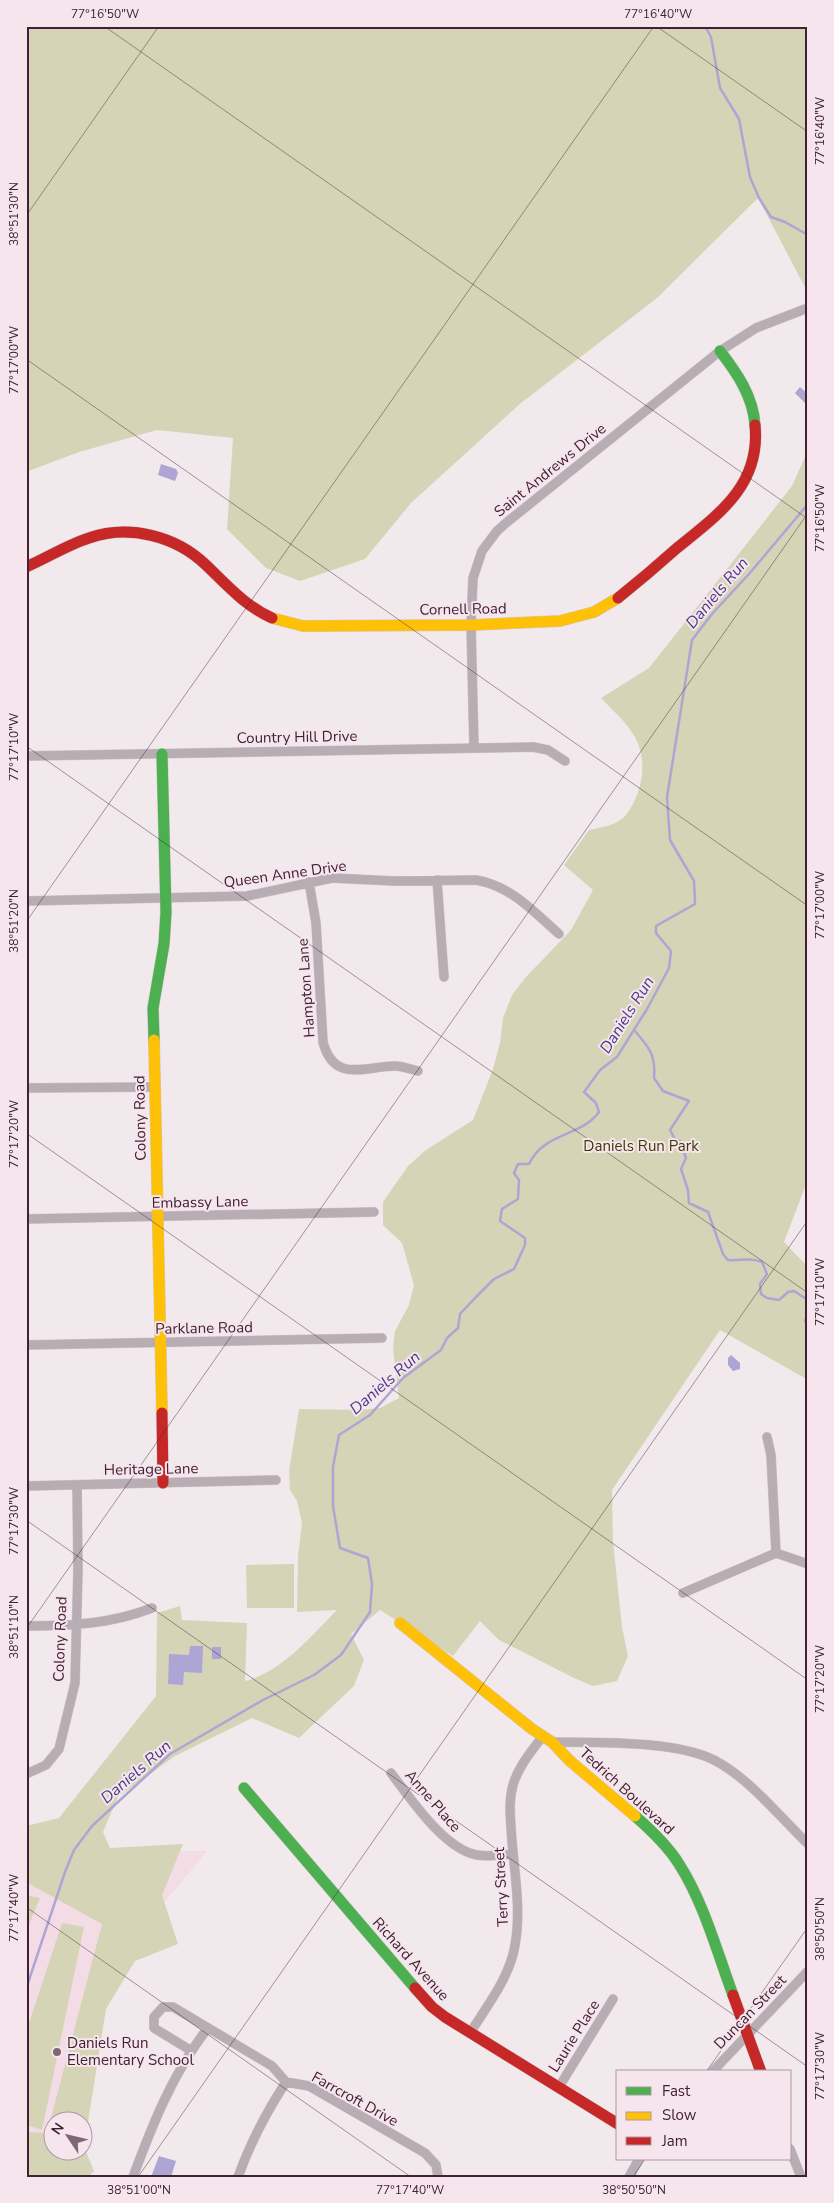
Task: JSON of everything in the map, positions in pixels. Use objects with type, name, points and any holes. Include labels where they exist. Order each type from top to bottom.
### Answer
[{"type":"street","name":"Saint Andrews Drive","points":[[474,747],[470,595],[474,573],[482,552],[497,531],[720,351],[756,328],[805,309]]},
{"type":"street","name":"Cornell Road","points":[[26,568],[92,537],[121,532],[146,534],[186,549],[201,560],[251,607],[267,616],[286,623],[319,627],[471,625],[560,621],[594,612],[619,598],[731,500],[739,490],[750,468],[756,444],[755,419],[749,395],[742,381],[720,351]]},
{"type":"street","name":"Country Hill Drive","points":[[26,756],[533,746],[548,750],[565,761]]},
{"type":"street","name":"Colony Road","points":[[162,754],[164,944],[153,1008],[163,1483]]},
{"type":"street","name":"Queen Anne Drive","points":[[26,901],[247,896],[309,882],[342,878],[394,881],[476,880],[499,886],[516,896],[559,934]]},
{"type":"street","points":[[437,880],[444,977]]},
{"type":"street","name":"Hampton Lane","points":[[309,882],[316,923],[323,1042],[328,1054],[340,1066],[352,1071],[399,1066],[418,1071]]},
{"type":"street","points":[[26,1088],[154,1086]]},
{"type":"street","name":"Embassy Lane","points":[[26,1219],[374,1212]]},
{"type":"street","name":"Parklane Road","points":[[26,1345],[382,1338]]},
{"type":"street","points":[[767,1437],[771,1455],[776,1553]]},
{"type":"street","name":"Heritage Lane","points":[[26,1486],[276,1480]]},
{"type":"street","name":"Colony Road","points":[[26,1774],[46,1765],[54,1757],[62,1741],[75,1683],[78,1570],[77,1485]]},
{"type":"street","points":[[683,1593],[776,1553],[808,1564]]},
{"type":"street","points":[[26,1626],[99,1623],[152,1608]]},
{"type":"street","name":"Tedrich Boulevard","points":[[400,1623],[547,1740],[651,1830],[679,1863],[698,1900],[760,2070]]},
{"type":"street","points":[[547,1740],[662,1747],[703,1755],[722,1765],[748,1786],[808,1844]]},
{"type":"street","name":"Terry Street","points":[[470,2033],[505,1976],[515,1947],[517,1906],[512,1854],[510,1806],[512,1787],[522,1765],[547,1740]]},
{"type":"street","name":"Anne Place","points":[[391,1773],[452,1844],[466,1852],[478,1855],[512,1854]]},
{"type":"street","name":"Richard Avenue","points":[[244,1788],[421,1996],[444,2017],[616,2123]]},
{"type":"street","name":"Duncan Street","points":[[714,2070],[808,1971]]},
{"type":"street","name":"Laurie Place","points":[[559,2087],[613,1999]]},
{"type":"street","points":[[190,2050],[154,2028],[154,2016],[163,2007],[173,2007],[272,2066],[286,2082]]},
{"type":"street","points":[[133,2177],[170,2085],[190,2050],[207,2029]]},
{"type":"street","name":"Farrcroft Drive","points":[[238,2177],[263,2117],[286,2082],[309,2086],[425,2153],[436,2165],[438,2177]]},
{"type":"street","points":[[792,2154],[800,2174],[808,2165]]},
{"type":"street","points":[[628,2177],[638,2160]]},
{"type":"shaded area","points":[[800,387],[808,394],[806,404],[795,393]]},
{"type":"shaded area","points":[[161,464],[176,469],[178,473],[175,481],[158,475]]},
{"type":"shaded area","points":[[731,1355],[740,1363],[740,1369],[733,1371],[728,1365],[728,1358]]},
{"type":"shaded area","points":[[190,1646],[203,1646],[202,1673],[184,1672],[183,1685],[168,1684],[169,1654],[189,1655]]},
{"type":"shaded area","points":[[212,1647],[221,1647],[221,1659],[212,1659]]},
{"type":"shaded area","name":"Daniels Run Elementary School","points":[[26,1851],[207,1851],[97,1984],[55,2110],[42,2110],[42,2148],[26,2148]]},
{"type":"shaded area","points":[[159,2156],[176,2161],[171,2177],[151,2177]]},
{"type":"green space","points":[[26,26],[808,26],[808,293],[758,198],[657,298],[521,403],[411,503],[365,559],[300,581],[266,568],[227,529],[233,438],[157,430],[79,452],[26,472]]},
{"type":"green space","name":"Daniels Run Park","points":[[808,450],[808,1179],[784,1242],[808,1267],[808,1380],[720,1330],[612,1490],[613,1542],[622,1627],[628,1656],[617,1681],[593,1686],[572,1677],[499,1640],[480,1621],[453,1656],[380,1610],[351,1634],[364,1660],[354,1686],[299,1738],[252,1718],[175,1756],[118,1797],[103,1832],[110,1848],[183,1844],[162,1895],[178,1944],[135,1961],[106,2009],[90,2110],[53,2110],[102,1924],[26,1882],[26,1826],[59,1818],[156,1696],[157,1613],[180,1606],[182,1620],[247,1623],[245,1681],[271,1670],[284,1661],[306,1642],[337,1610],[297,1612],[298,1556],[302,1523],[297,1501],[290,1490],[289,1471],[299,1409],[359,1410],[380,1408],[399,1398],[393,1348],[395,1331],[409,1305],[414,1285],[402,1243],[383,1225],[383,1202],[408,1166],[426,1150],[473,1120],[493,1069],[500,1043],[503,1018],[512,995],[526,977],[571,930],[593,890],[564,865],[589,830],[608,826],[625,816],[636,799],[642,768],[640,748],[636,739],[620,717],[601,698],[649,668],[792,486]]},
{"type":"green space","points":[[294,1564],[294,1608],[247,1608],[246,1565]]},
{"type":"green space","points":[[26,1895],[40,1898],[26,1932]]},
{"type":"green space","points":[[62,1923],[84,1927],[46,2110],[42,2110],[42,2130],[26,2125],[26,2032]]},
{"type":"green space","name":"Daniels Run Park","points":[[26,2132],[42,2133],[42,2160],[89,2160],[94,2171],[88,2177],[26,2177]]},
{"type":"waterway","name":"Daniels Run","points":[[705,26],[711,37],[720,88],[739,119],[750,177],[759,198],[771,217],[785,222],[808,235]]},
{"type":"waterway","name":"Daniels Run","points":[[26,1989],[65,1872],[74,1850],[92,1826],[170,1754],[263,1700],[314,1675],[341,1655],[370,1612],[372,1584],[368,1558],[340,1548],[333,1506],[333,1467],[339,1435],[370,1415],[403,1378],[441,1350],[447,1338],[458,1328],[460,1314],[494,1279],[514,1269],[525,1245],[525,1238],[500,1221],[502,1209],[518,1199],[519,1180],[514,1173],[518,1164],[529,1164],[544,1146],[583,1126],[599,1112],[596,1103],[584,1092],[600,1070],[617,1057],[647,1009],[669,968],[671,951],[656,933],[656,926],[695,904],[694,881],[670,840],[667,797],[692,640],[712,614],[749,574],[808,504]]},
{"type":"waterway","points":[[634,1030],[644,1041],[653,1057],[654,1078],[663,1091],[689,1101],[670,1130],[675,1139],[680,1141],[686,1158],[681,1169],[688,1190],[689,1203],[708,1212],[723,1254],[728,1260],[749,1259],[762,1262],[767,1274],[760,1284],[761,1294],[767,1298],[779,1300],[788,1292],[794,1291],[808,1300]]},
{"type":"waterway","points":[[808,1311],[805,1321],[808,1323]]},
{"type":"traffic: fast","points":[[720,351],[738,376],[748,395],[754,414],[755,425]]},
{"type":"traffic: fast","points":[[154,1040],[153,1008],[164,944],[166,912],[162,754]]},
{"type":"traffic: fast","points":[[244,1788],[415,1988]]},
{"type":"traffic: fast","points":[[635,1816],[670,1851],[688,1879],[703,1911],[733,1995]]},
{"type":"traffic: slow","points":[[272,618],[303,626],[471,625],[560,621],[594,612],[618,598]]},
{"type":"traffic: slow","points":[[154,1040],[162,1413]]},
{"type":"traffic: slow","points":[[400,1623],[532,1729],[552,1742],[570,1761],[635,1816]]},
{"type":"traffic: jam","points":[[618,598],[708,523],[734,496],[744,481],[751,465],[755,446],[755,425]]},
{"type":"traffic: jam","points":[[26,567],[73,544],[104,534],[120,532],[151,535],[166,540],[194,555],[245,601],[272,618]]},
{"type":"traffic: jam","points":[[162,1413],[163,1483]]},
{"type":"traffic: jam","points":[[415,1988],[432,2007],[445,2017],[616,2123]]},
{"type":"traffic: jam","points":[[733,1995],[760,2070]]},
{"type":"place","name":"Daniels Run Elementary School","points":[[57,2052]]}]
